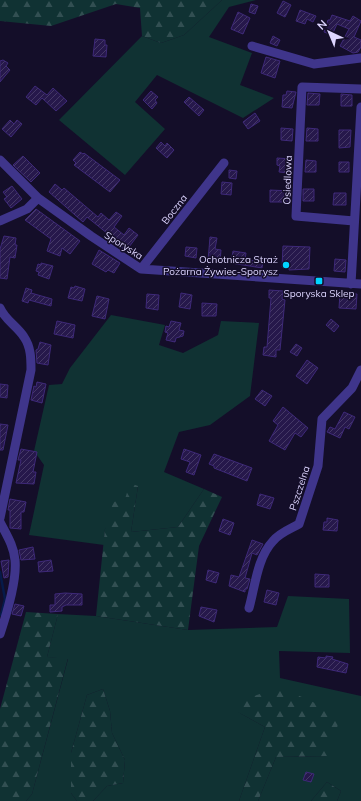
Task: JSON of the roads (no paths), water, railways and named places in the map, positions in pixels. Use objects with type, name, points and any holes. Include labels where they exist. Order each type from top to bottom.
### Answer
[{"type":"street","points":[[252,46],[314,64],[361,58]]},
{"type":"street","name":"Osiedlowa","points":[[354,221],[296,216],[302,87],[361,89]]},
{"type":"street","points":[[351,284],[361,107]]},
{"type":"street","name":"Sporyska","points":[[0,160],[38,198],[91,236],[141,268],[361,284]]},
{"type":"street","name":"Boczna","points":[[141,268],[224,163]]},
{"type":"street","points":[[0,221],[27,209],[38,198]]},
{"type":"street","points":[[0,308],[3,314],[25,337],[30,351],[31,370],[0,518]]},
{"type":"street","name":"Pszczelna","points":[[249,608],[260,565],[269,545],[278,536],[299,524],[318,466],[322,419],[352,388],[361,370]]},
{"type":"street","points":[[0,522],[12,546],[15,561],[14,578],[0,634]]},
{"type":"waterway","points":[[0,572],[5,599],[1,615]]},
{"type":"place","name":"Ochotnicza Straż Pożarna Żywiec-Sporysz","points":[[286,265]]},
{"type":"place","name":"Sporyska Sklep","points":[[319,281]]}]
